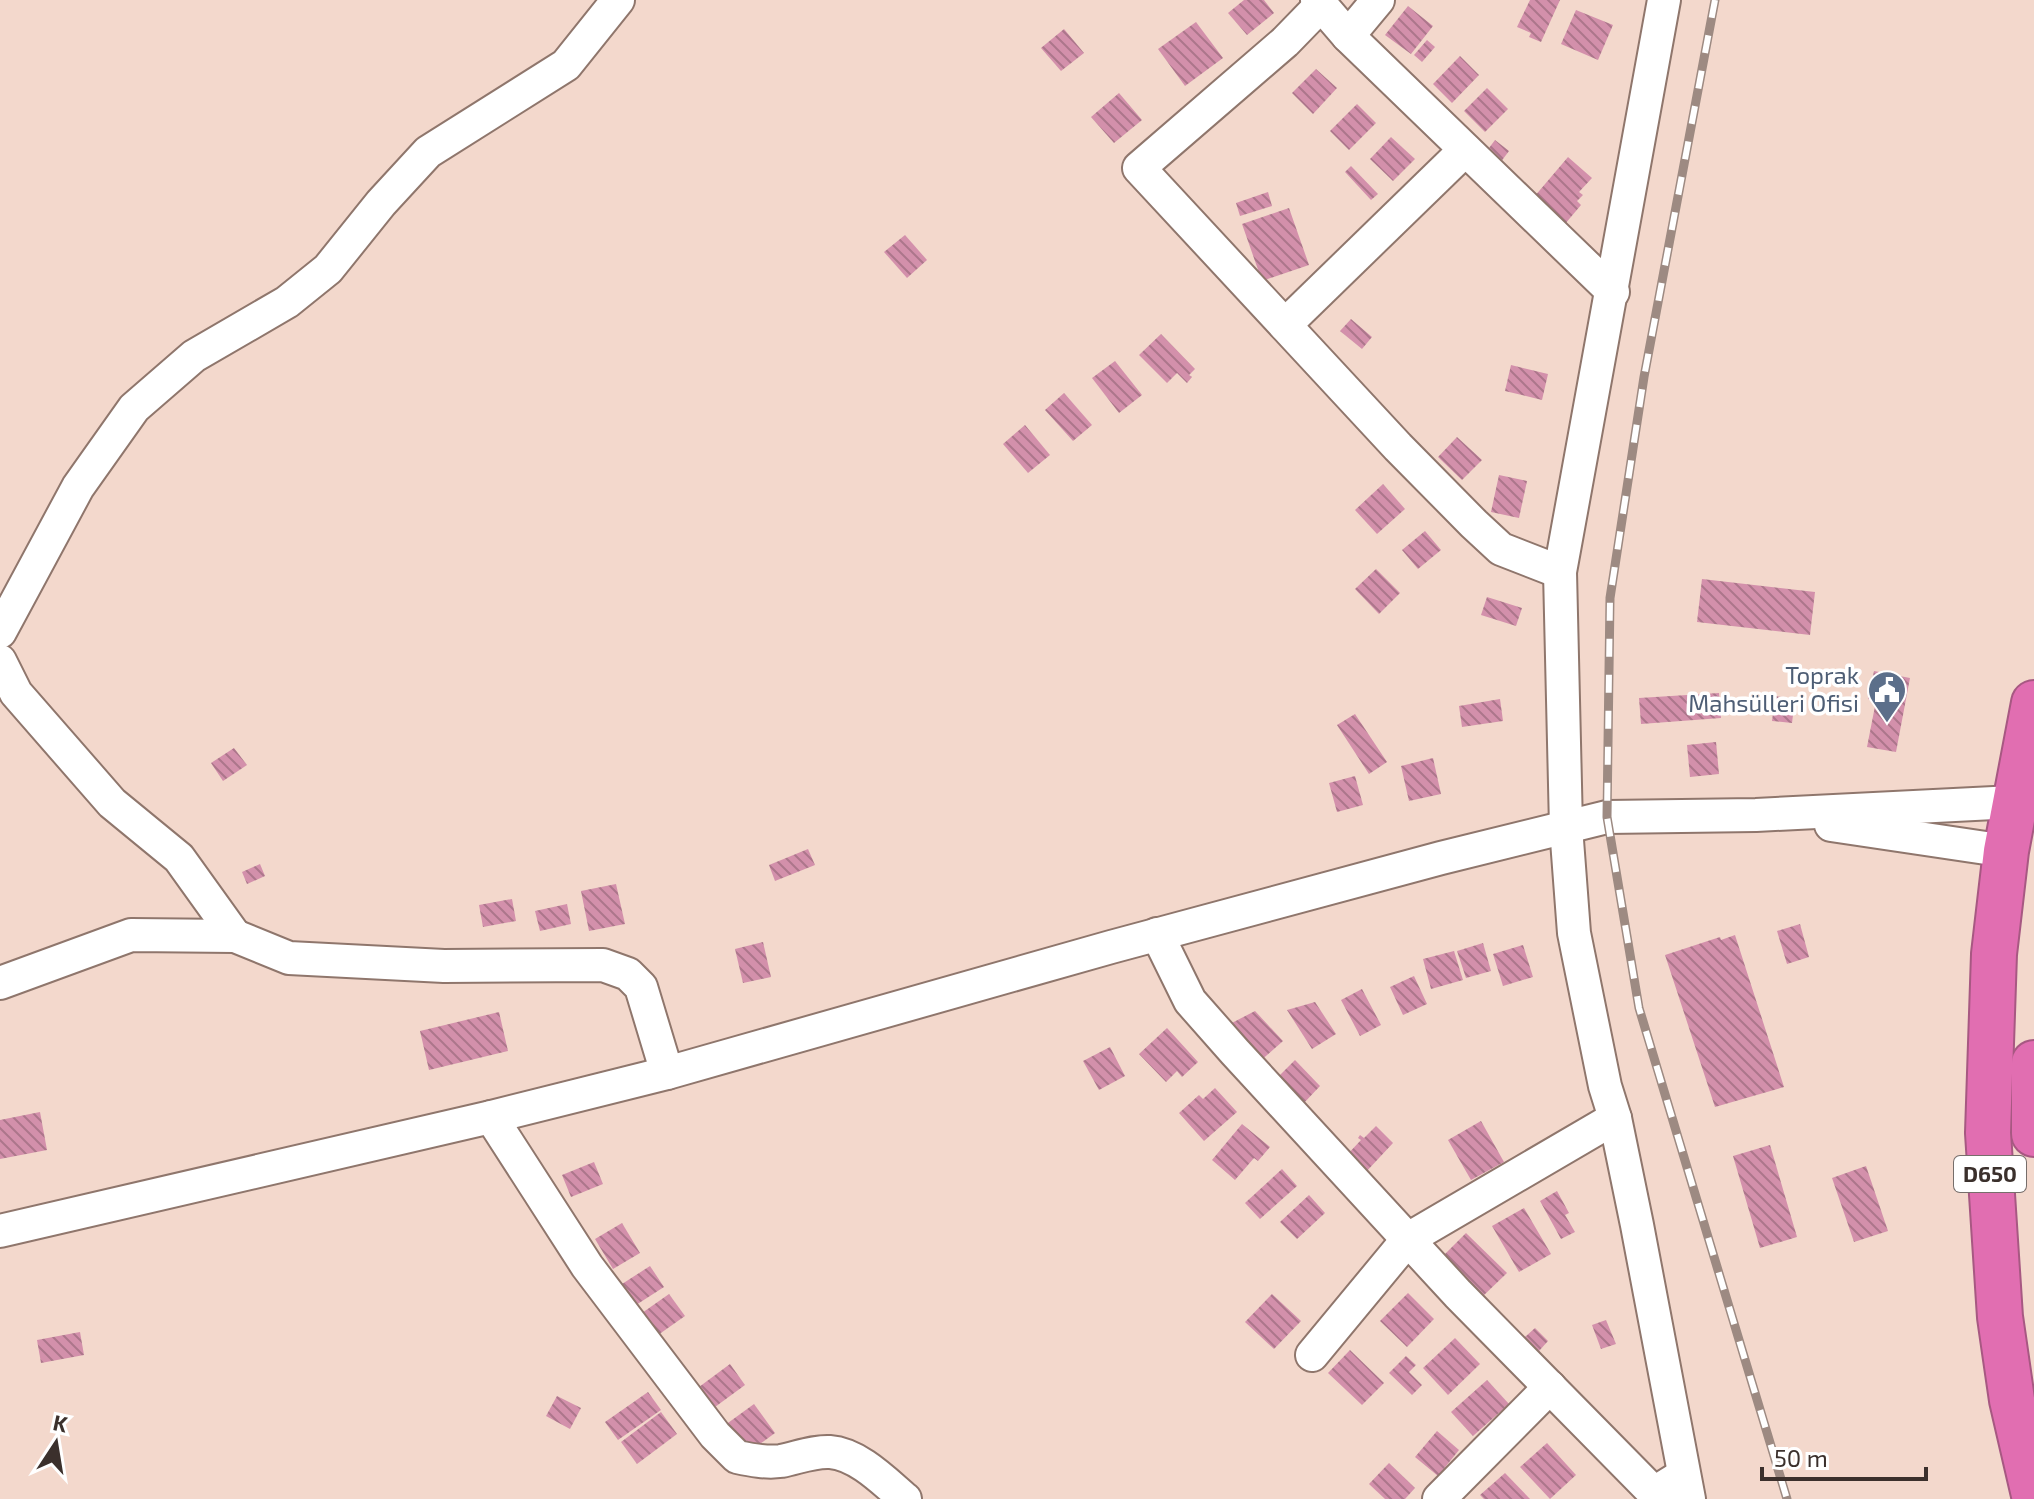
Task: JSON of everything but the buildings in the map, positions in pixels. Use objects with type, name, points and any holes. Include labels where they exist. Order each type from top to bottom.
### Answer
[{"type":"highway","name":"D650","points":[[2034,703],[2020,852],[1994,954],[1988,1133],[2000,1317],[2012,1400],[2034,1495]]},
{"type":"highway","name":"D650","points":[[2034,1063],[2034,1134]]},
{"type":"street","points":[[0,632],[78,487],[134,408],[194,356],[287,302],[328,269],[381,203],[428,152],[566,65],[618,0]]},
{"type":"street","points":[[1348,36],[1378,0]]},
{"type":"street","points":[[1157,934],[1190,1001],[1408,1239],[1651,1496],[1686,1487],[1615,1118],[1605,1086],[1574,933],[1566,827],[1560,572],[1664,0]]},
{"type":"street","points":[[1560,572],[1501,549],[1398,447],[1139,168],[1285,42],[1319,3],[1348,36],[1613,292]]},
{"type":"street","points":[[1285,325],[1465,150]]},
{"type":"street","points":[[0,661],[16,693],[112,803],[179,858],[235,936]]},
{"type":"street","points":[[0,1231],[667,1073],[1157,934],[1607,817],[1756,815],[2024,802]]},
{"type":"street","points":[[1756,815],[2020,852]]},
{"type":"street","points":[[0,983],[131,935],[235,936],[289,958],[444,966],[603,965],[628,974],[641,987],[667,1073]]},
{"type":"street","points":[[491,1117],[587,1266],[715,1435],[737,1457],[770,1461],[830,1452],[844,1455],[875,1474],[905,1499]]},
{"type":"street","points":[[1312,1355],[1408,1239],[1615,1118]]},
{"type":"street","points":[[1446,1492],[1550,1387]]},
{"type":"railway","points":[[1715,0],[1644,377],[1610,598],[1607,817],[1639,1008],[1787,1499]]},
{"type":"place","name":"Toprak Mahsülleri Ofisi","points":[[1887,724]]}]
